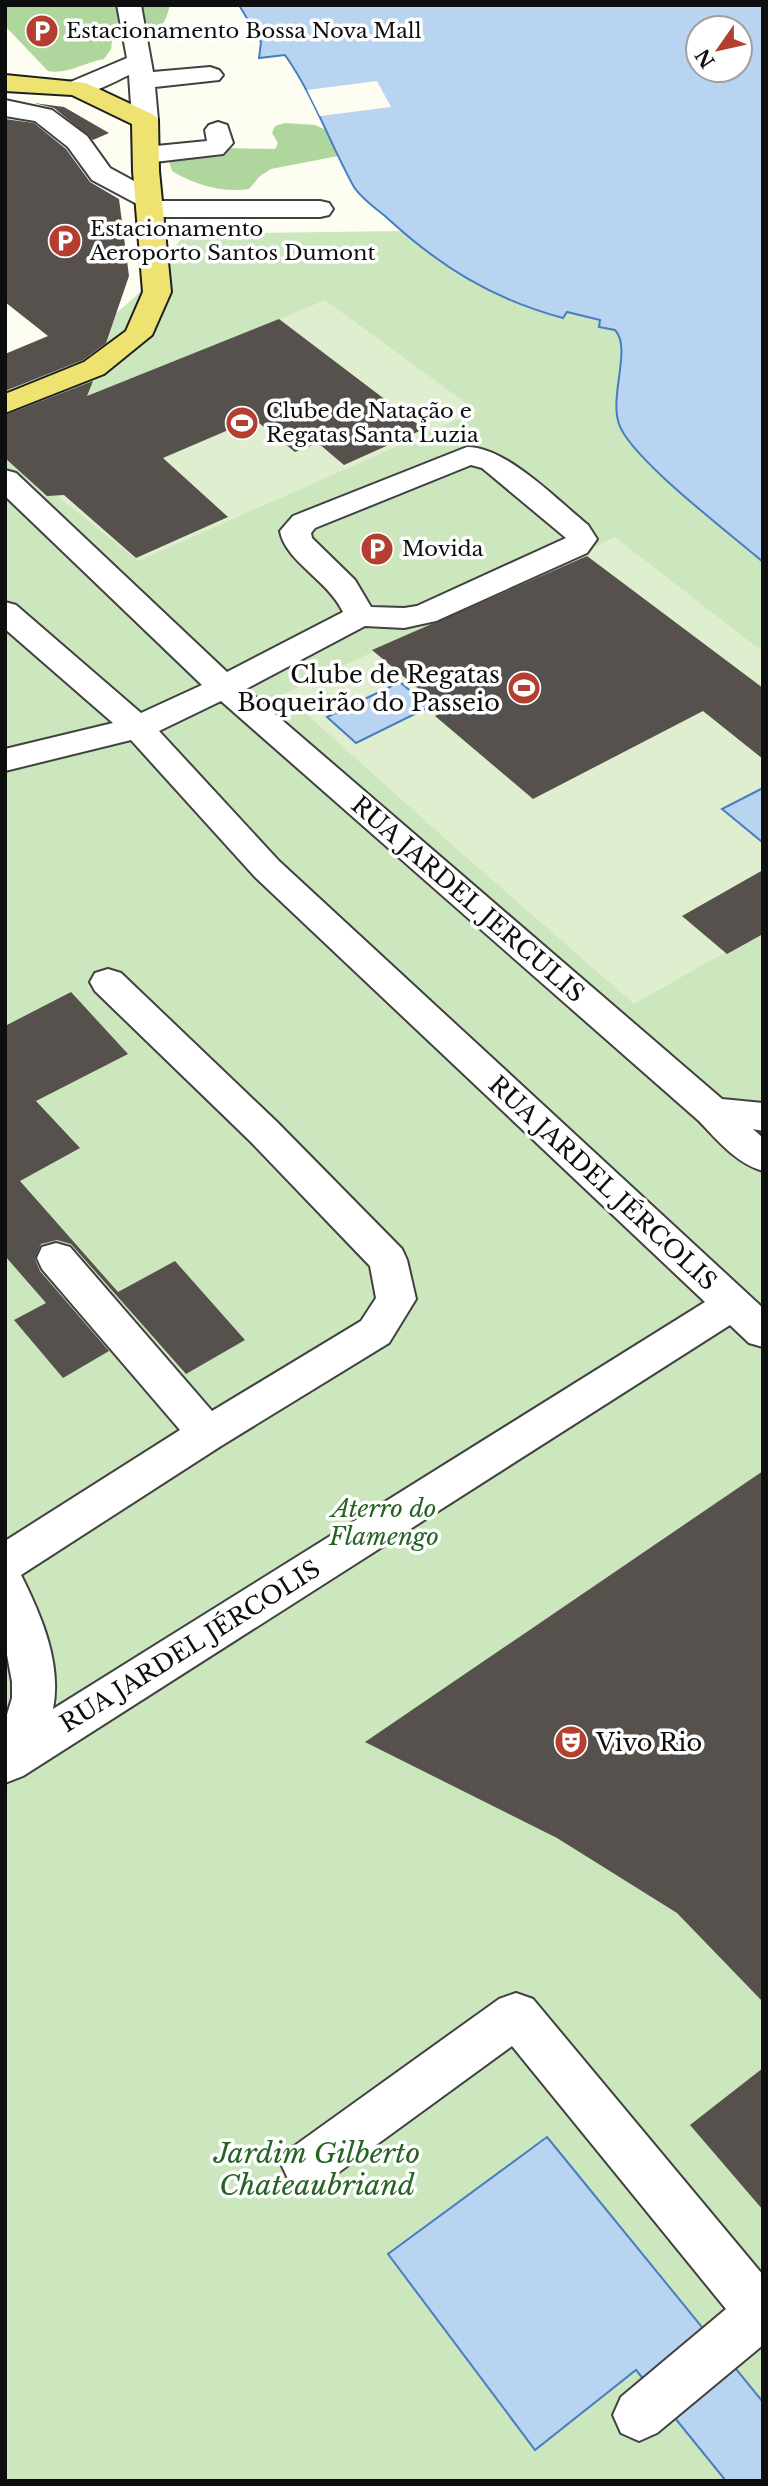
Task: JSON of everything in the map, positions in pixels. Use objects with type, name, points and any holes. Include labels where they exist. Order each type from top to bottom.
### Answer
[{"type":"main road","points":[[5,83],[77,88],[145,120],[157,292],[138,335],[94,368],[5,404]]},
{"type":"street","points":[[129,5],[141,71],[145,120]]},
{"type":"street","points":[[77,88],[141,71],[210,75]]},
{"type":"street","points":[[5,108],[43,115],[78,142],[101,174],[149,205],[320,209]]},
{"type":"street","points":[[101,174],[214,148],[220,142],[218,130]]},
{"type":"street","points":[[5,760],[138,728],[224,687],[360,616],[404,618],[425,614],[576,546],[582,539],[492,462],[477,456],[467,456],[304,523],[295,531],[299,546],[329,569],[346,589],[360,616]]},
{"type":"street","name":"RUA JARDEL JERCULIS","points":[[5,479],[224,687],[712,1111],[743,1143],[763,1157]]},
{"type":"street","name":"RUA JARDEL JÉRCOLIS","points":[[5,612],[138,728],[267,869],[751,1320],[6,1763]]},
{"type":"street","points":[[5,1563],[207,1434],[375,1332],[396,1300],[388,1260],[264,1132],[108,982]]},
{"type":"street","points":[[712,1111],[763,1118]]},
{"type":"street","points":[[56,1258],[207,1434]]},
{"type":"street","points":[[5,1585],[20,1616],[32,1667],[32,1710],[6,1763]]},
{"type":"street","points":[[307,2166],[516,2015],[762,2314],[645,2409]]},
{"type":"green space","points":[[8,5],[170,5],[160,28],[154,33],[112,41],[111,49],[104,59],[55,72],[48,71],[5,26],[5,9]]},
{"type":"green space","points":[[285,123],[315,125],[326,130],[338,156],[271,169],[260,176],[249,189],[239,190],[209,187],[172,171],[169,161],[174,154],[224,148],[275,149],[278,143],[272,133],[275,126]]},
{"type":"green space","name":"Aterro do Flamengo","points":[[401,231],[503,298],[563,317],[567,312],[601,321],[599,327],[615,330],[622,348],[617,412],[619,424],[627,438],[661,475],[763,562],[763,2481],[5,2481],[5,375],[83,343],[138,294],[185,234]]},
{"type":"green space","name":"Clube de Natação e Regatas Santa Luzia","points":[[325,300],[477,411],[138,561],[5,454],[5,435]]},
{"type":"green space","points":[[615,537],[763,652],[763,931],[634,1004],[284,694]]},
{"type":"water","points":[[239,5],[763,5],[763,562],[661,475],[627,439],[619,424],[617,412],[621,348],[620,338],[615,330],[599,327],[600,320],[567,312],[563,318],[490,291],[446,265],[405,234],[368,203],[354,187],[313,103],[285,55],[259,58],[261,42]]},
{"type":"water","points":[[400,682],[429,707],[356,743],[327,717]]},
{"type":"water","points":[[763,788],[763,840],[761,841],[722,809]]},
{"type":"water","points":[[547,2137],[763,2402],[763,2481],[726,2481],[636,2370],[535,2450],[388,2254]]},
{"type":"pier","points":[[377,81],[391,107],[320,116],[307,90]]},
{"type":"building","points":[[34,103],[64,107],[109,133],[93,140],[54,108]]},
{"type":"building","name":"Estacionamento Aeroporto Santos Dumont","points":[[5,119],[34,123],[66,149],[90,182],[119,199],[129,276],[106,343],[83,360],[5,391],[5,354],[48,336],[5,302]]},
{"type":"building","name":"Clube de Natação e Regatas Santa Luzia","points":[[279,319],[424,429],[344,465],[318,443],[295,452],[254,419],[163,458],[228,517],[136,558],[64,495],[47,496],[5,458],[5,415],[93,381],[87,396]]},
{"type":"building","name":"Clube de Regatas Boqueirão do Passeio","points":[[587,556],[763,688],[763,759],[703,711],[533,799],[435,716],[445,711],[372,650]]},
{"type":"building","points":[[763,870],[763,934],[727,954],[682,916]]},
{"type":"building","points":[[71,992],[128,1054],[36,1101],[80,1148],[20,1181],[118,1292],[175,1261],[245,1340],[186,1374],[71,1244],[57,1240],[41,1244],[35,1259],[40,1271],[109,1351],[63,1378],[14,1320],[46,1303],[5,1256],[5,1026]]},
{"type":"building","name":"Vivo Rio","points":[[763,1471],[763,2002],[677,1913],[557,1838],[365,1742]]},
{"type":"building","points":[[763,2068],[763,2210],[690,2125]]},
{"type":"place","name":"Estacionamento Bossa Nova Mall","points":[[42,31]]},
{"type":"place","name":"Estacionamento Aeroporto Santos Dumont","points":[[65,241]]},
{"type":"place","name":"Clube de Natação e Regatas Santa Luzia","points":[[242,423]]},
{"type":"place","name":"Movida","points":[[377,549]]},
{"type":"place","name":"Clube de Regatas Boqueirão do Passeio","points":[[524,688]]},
{"type":"place","name":"Vivo Rio","points":[[571,1742]]},
{"type":"park label","name":"Jardim Gilberto Chateaubriand","points":[[317,2169]]}]
